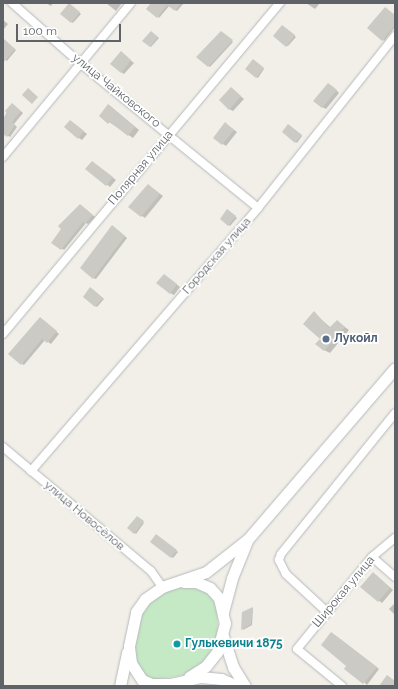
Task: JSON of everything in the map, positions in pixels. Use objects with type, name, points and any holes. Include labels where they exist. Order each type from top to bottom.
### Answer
[{"type":"main road","points":[[120,686],[136,612],[145,599],[162,587],[206,572],[248,539],[325,452],[395,368]]},
{"type":"main road","points":[[184,680],[206,666],[217,652],[223,636],[224,612],[232,578],[248,539]]},
{"type":"main road","points":[[174,583],[196,582],[210,588],[219,598],[224,612]]},
{"type":"main road","points":[[223,636],[233,667],[245,686]]},
{"type":"main road","points":[[129,646],[131,663],[142,680],[152,684],[168,685],[201,677],[221,680],[237,686]]},
{"type":"street","name":"улица Чайковского","points":[[12,3],[81,64],[258,208]]},
{"type":"street","points":[[3,158],[131,3]]},
{"type":"street","name":"Полярная улица","points":[[3,334],[280,3]]},
{"type":"street","name":"Городская улица","points":[[31,471],[258,208],[395,36]]},
{"type":"street","points":[[327,612],[286,574],[279,560],[281,554],[395,413]]},
{"type":"street","name":"улица Новосёлов","points":[[3,447],[151,571],[162,587]]},
{"type":"street","name":"Широкая улица","points":[[342,686],[297,649],[372,557],[395,538]]},
{"type":"street","points":[[372,557],[395,577]]},
{"type":"green space","points":[[182,587],[204,590],[212,597],[217,610],[218,635],[208,659],[184,675],[149,681],[136,667],[133,638],[136,619],[147,602],[167,590]]},
{"type":"building","points":[[69,3],[80,12],[71,23],[60,14]]},
{"type":"building","points":[[151,3],[181,3],[175,11],[167,5],[157,18],[146,9]]},
{"type":"building","points":[[385,7],[395,15],[395,25],[382,41],[367,28]]},
{"type":"building","points":[[282,25],[295,35],[286,47],[273,36]]},
{"type":"building","points":[[151,31],[158,37],[150,47],[142,41]]},
{"type":"building","points":[[221,31],[233,40],[208,67],[196,57]]},
{"type":"building","points":[[3,38],[15,49],[3,63]]},
{"type":"building","points":[[121,51],[131,60],[121,73],[110,64]]},
{"type":"building","points":[[253,59],[264,68],[256,78],[245,69]]},
{"type":"building","points":[[328,83],[337,90],[322,108],[313,101]]},
{"type":"building","points":[[231,87],[241,96],[229,110],[219,100]]},
{"type":"building","points":[[28,88],[38,97],[32,104],[22,95]]},
{"type":"building","points":[[12,103],[21,111],[12,122],[15,125],[7,137],[3,134],[3,119],[7,114],[5,111]]},
{"type":"building","points":[[108,104],[135,127],[128,136],[110,122],[108,124],[99,116]]},
{"type":"building","points":[[70,120],[84,131],[78,139],[64,127]]},
{"type":"building","points":[[225,122],[234,130],[222,145],[213,138]]},
{"type":"building","points":[[288,124],[302,135],[295,143],[282,132]]},
{"type":"building","points":[[92,161],[113,177],[106,186],[85,169]]},
{"type":"building","points":[[148,184],[160,194],[141,217],[128,207]]},
{"type":"building","points":[[80,204],[93,215],[85,224],[83,222],[61,250],[51,243],[61,229],[58,226]]},
{"type":"building","points":[[227,209],[236,216],[228,226],[220,219]]},
{"type":"building","points":[[112,225],[125,236],[93,279],[80,268]]},
{"type":"building","points":[[164,274],[177,284],[170,294],[156,283]]},
{"type":"building","points":[[90,287],[103,298],[95,307],[83,297]]},
{"type":"building","points":[[314,311],[329,328],[337,320],[345,327],[324,351],[315,344],[320,339],[303,324]]},
{"type":"building","points":[[40,317],[57,331],[47,343],[42,339],[21,365],[8,354]]},
{"type":"building","points":[[137,516],[144,521],[134,534],[127,528]]},
{"type":"building","points":[[156,534],[177,550],[171,558],[150,542]]},
{"type":"building","points":[[373,572],[390,588],[378,602],[360,587]]},
{"type":"building","points":[[253,607],[251,624],[241,630],[242,612]]},
{"type":"building","points":[[331,632],[377,667],[363,684],[344,669],[346,666],[321,645]]},
{"type":"building","points":[[387,675],[395,681],[395,686],[379,686]]},
{"type":"place","name":"Лукойл","points":[[326,339]]},
{"type":"place","name":"Гулькевичи 1875","points":[[177,644]]}]
